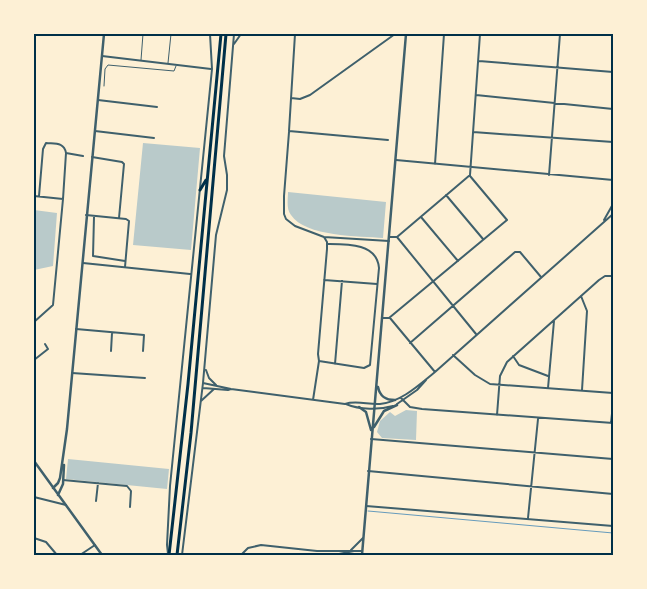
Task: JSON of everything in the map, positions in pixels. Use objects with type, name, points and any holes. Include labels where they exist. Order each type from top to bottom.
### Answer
[{"type":"main road","points":[[168,555],[188,384],[221,34]]},
{"type":"main road","points":[[176,555],[190,441],[226,34]]},
{"type":"main road","points":[[200,190],[207,178]]},
{"type":"street","points":[[58,495],[63,480],[104,34]]},
{"type":"street","points":[[168,555],[170,486],[212,69],[210,34]]},
{"type":"street","points":[[182,555],[203,388],[216,235],[227,190],[224,156],[234,34]]},
{"type":"street","points":[[233,46],[241,34]]},
{"type":"street","points":[[295,34],[284,214],[295,226],[324,237],[389,241]]},
{"type":"street","points":[[291,98],[300,99],[310,95],[395,34]]},
{"type":"street","points":[[241,555],[248,548],[261,545],[361,555],[363,551],[368,471],[383,318],[406,34]]},
{"type":"street","points":[[435,165],[444,34]]},
{"type":"street","points":[[383,318],[389,318],[507,220],[470,175],[480,34]]},
{"type":"street","points":[[549,175],[560,34]]},
{"type":"street","points":[[602,34],[613,34]]},
{"type":"street","points":[[102,56],[212,69]]},
{"type":"street","points":[[479,61],[613,72]]},
{"type":"street","points":[[476,94],[613,109]]},
{"type":"street","points":[[97,100],[157,107]]},
{"type":"street","points":[[95,131],[154,138]]},
{"type":"street","points":[[290,131],[388,140]]},
{"type":"street","points":[[473,132],[613,142]]},
{"type":"street","points":[[34,322],[53,305],[66,153],[61,144],[46,143],[43,149],[39,196]]},
{"type":"street","points":[[66,153],[83,156]]},
{"type":"street","points":[[92,157],[117,160],[124,164],[118,218]]},
{"type":"street","points":[[396,160],[613,180]]},
{"type":"street","points":[[389,237],[397,237],[470,175]]},
{"type":"street","points":[[446,195],[484,239]]},
{"type":"street","points":[[34,196],[62,199]]},
{"type":"street","points":[[602,223],[613,204]]},
{"type":"street","points":[[345,404],[352,402],[382,404],[395,400],[428,378],[613,214]]},
{"type":"street","points":[[86,215],[126,219],[130,224],[125,267]]},
{"type":"street","points":[[94,216],[93,256],[125,261]]},
{"type":"street","points":[[421,216],[458,261]]},
{"type":"street","points":[[313,400],[319,361],[318,346],[327,244],[324,237]]},
{"type":"street","points":[[397,237],[477,334]]},
{"type":"street","points":[[356,246],[357,239]]},
{"type":"street","points":[[319,361],[364,368],[370,365],[380,268],[377,258],[366,248],[327,244]]},
{"type":"street","points":[[410,343],[515,252],[520,252],[541,277]]},
{"type":"street","points":[[82,263],[190,274]]},
{"type":"street","points":[[497,415],[502,371],[507,362],[605,276],[613,276]]},
{"type":"street","points":[[324,280],[377,284]]},
{"type":"street","points":[[335,364],[342,282]]},
{"type":"street","points":[[581,296],[587,311],[582,390]]},
{"type":"street","points":[[389,318],[435,372]]},
{"type":"street","points":[[548,388],[554,321]]},
{"type":"street","points":[[76,330],[144,335],[143,350]]},
{"type":"street","points":[[111,351],[112,332]]},
{"type":"street","points":[[34,360],[48,349],[45,344]]},
{"type":"street","points":[[454,355],[464,366],[485,382],[613,393]]},
{"type":"street","points":[[513,356],[519,365],[548,376]]},
{"type":"street","points":[[205,368],[209,378],[216,386]]},
{"type":"street","points":[[72,373],[145,378]]},
{"type":"street","points":[[372,434],[375,424],[382,414],[417,390],[428,378]]},
{"type":"street","points":[[203,383],[231,389],[375,409],[397,405]]},
{"type":"street","points":[[377,383],[379,393],[384,398],[395,400]]},
{"type":"street","points":[[203,388],[231,389]]},
{"type":"street","points":[[201,402],[214,389]]},
{"type":"street","points":[[400,397],[402,401],[412,408],[538,419],[612,423],[613,404]]},
{"type":"street","points":[[359,407],[366,412],[372,434]]},
{"type":"street","points":[[528,518],[538,419]]},
{"type":"street","points":[[371,439],[613,459]]},
{"type":"street","points":[[34,461],[102,555]]},
{"type":"street","points":[[53,488],[58,483],[63,464]]},
{"type":"street","points":[[368,471],[613,494]]},
{"type":"street","points":[[63,480],[127,486],[130,488],[130,507]]},
{"type":"street","points":[[96,501],[98,483]]},
{"type":"street","points":[[34,497],[66,505]]},
{"type":"street","points":[[366,506],[613,526]]},
{"type":"street","points":[[34,538],[46,542],[57,555]]},
{"type":"street","points":[[351,550],[364,538]]},
{"type":"street","points":[[80,555],[95,546]]},
{"type":"street","points":[[340,552],[351,550],[363,551]]},
{"type":"lane","points":[[141,60],[143,34]]},
{"type":"lane","points":[[168,63],[171,34]]},
{"type":"lane","points":[[104,86],[105,69],[108,65],[174,71],[176,65]]},
{"type":"shaded area","points":[[143,143],[200,148],[191,250],[133,245]]},
{"type":"shaded area","points":[[288,192],[386,202],[383,238],[347,236],[308,228],[289,213]]},
{"type":"shaded area","points":[[34,210],[57,213],[53,266],[34,270]]},
{"type":"shaded area","points":[[406,410],[417,411],[416,440],[382,438],[377,432],[380,421],[390,412],[395,416]]},
{"type":"shaded area","points":[[68,459],[169,469],[167,489],[66,479]]},
{"type":"waterway","points":[[368,511],[613,533]]}]
